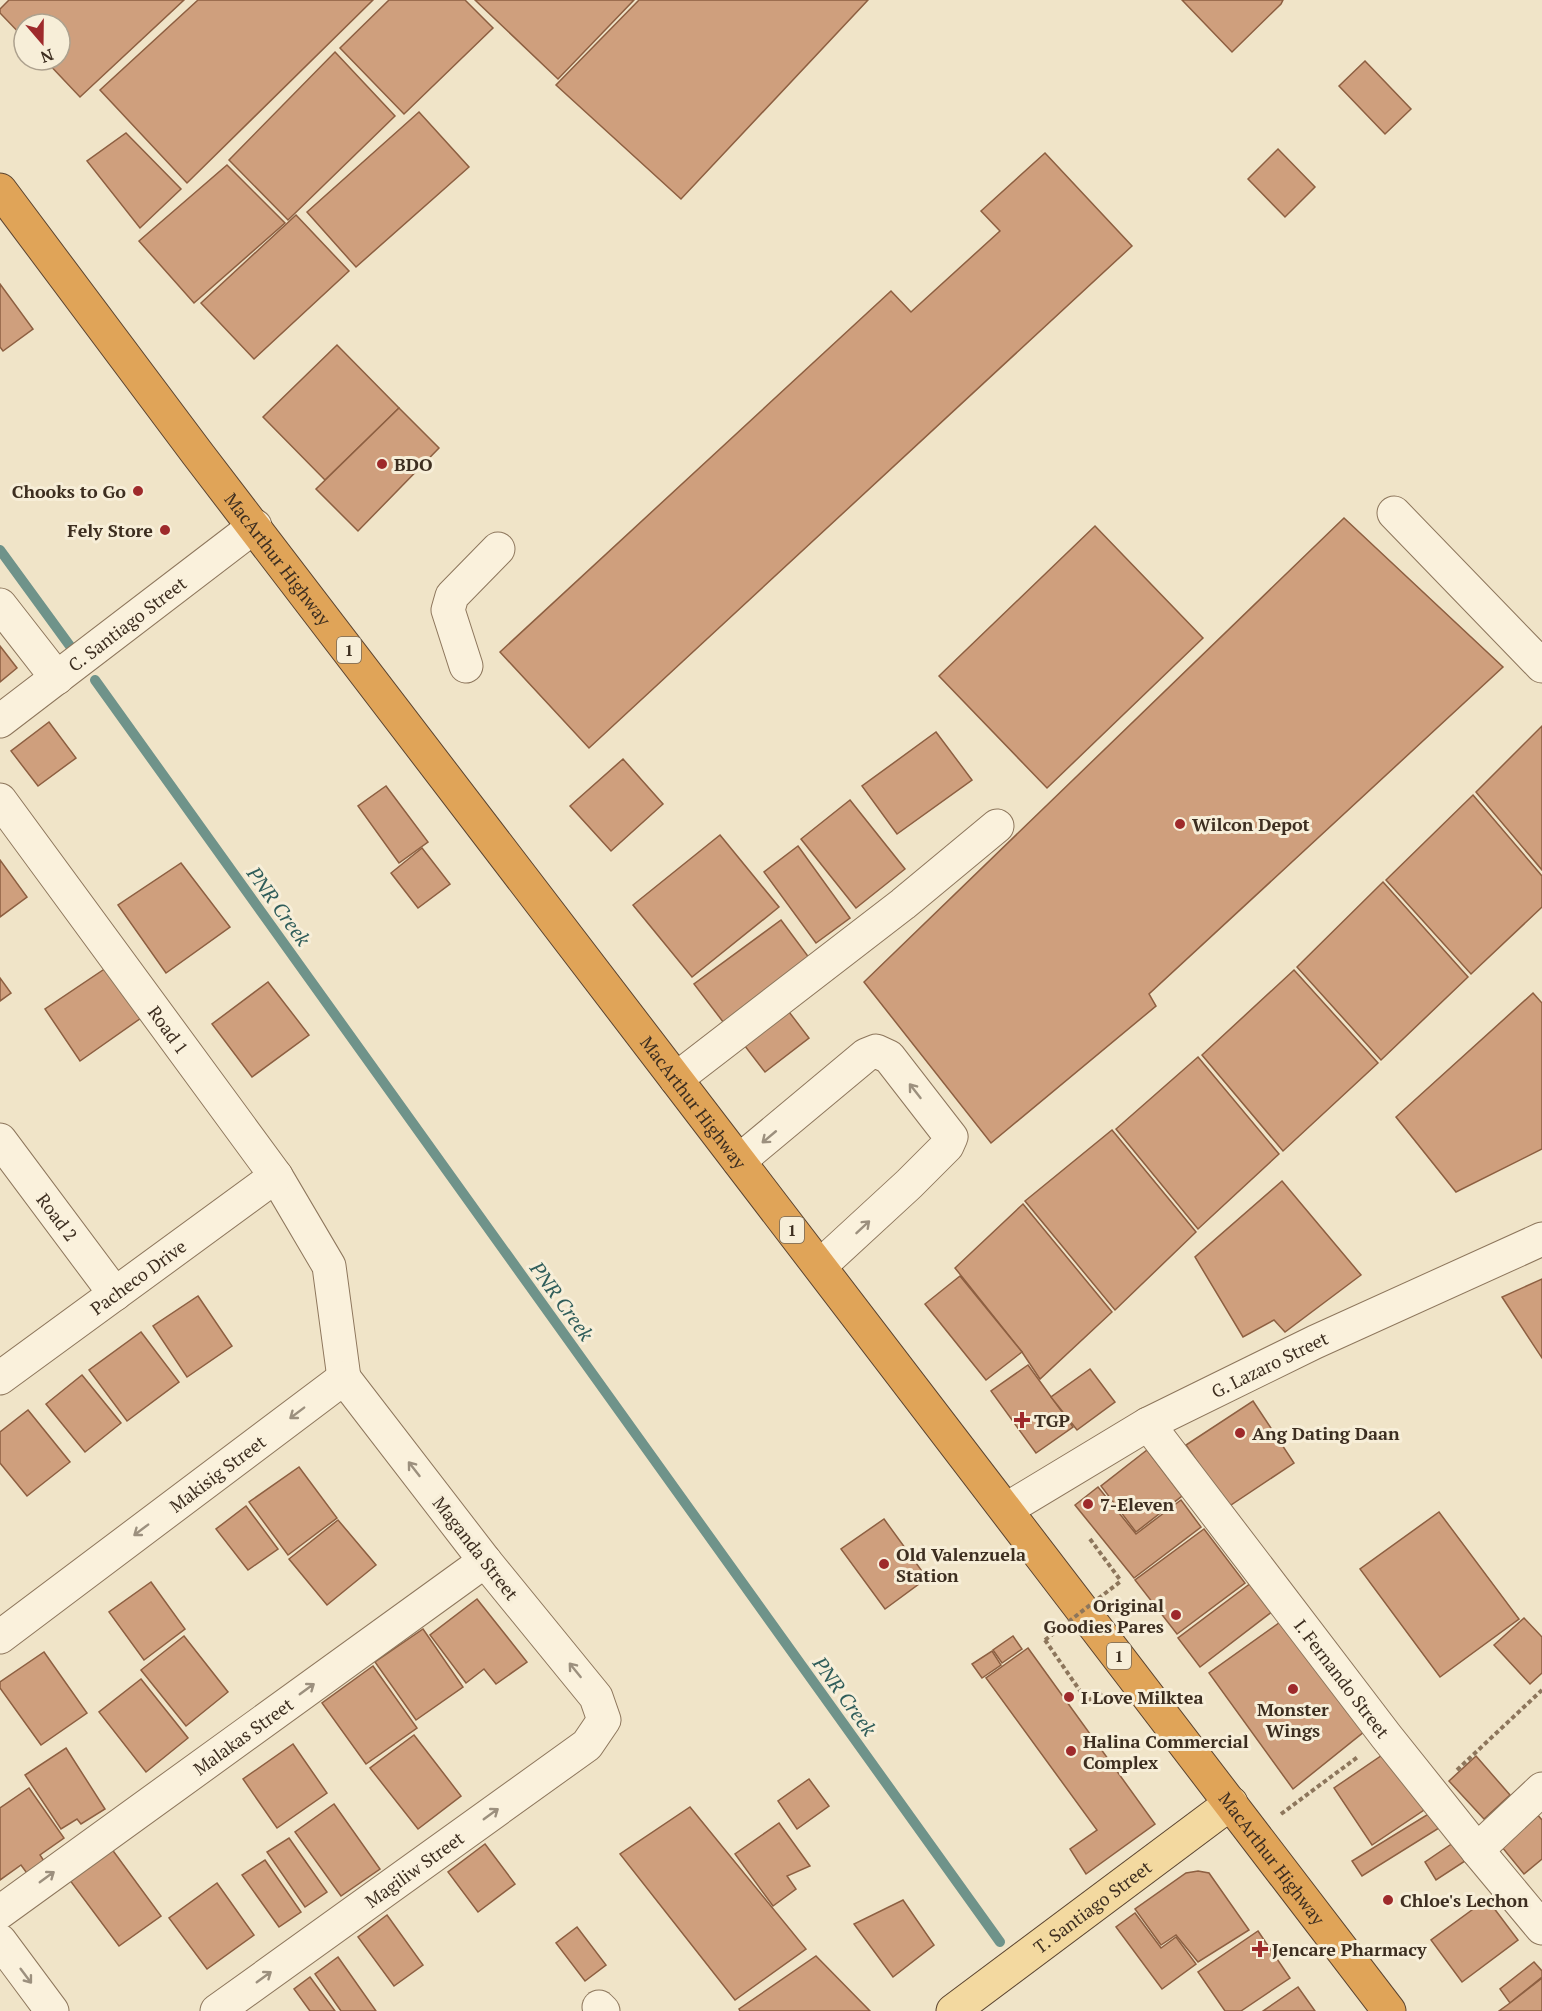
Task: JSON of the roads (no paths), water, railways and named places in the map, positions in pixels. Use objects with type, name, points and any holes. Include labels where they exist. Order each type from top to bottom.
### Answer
[{"type":"highway","name":"MacArthur Highway","points":[[0,190],[197,453],[1389,2011]]},
{"type":"main road","name":"T. Santiago Street","points":[[961,2009],[1231,1803]]},
{"type":"street","points":[[1394,513],[1542,666]]},
{"type":"street","name":"C. Santiago Street","points":[[0,722],[255,526]]},
{"type":"street","points":[[466,666],[448,610],[452,596],[498,549]]},
{"type":"street","points":[[0,605],[57,678]]},
{"type":"street","name":"Road 1","points":[[0,800],[276,1176],[329,1266],[344,1378]]},
{"type":"street","points":[[676,1079],[903,904],[997,826]]},
{"type":"street","points":[[739,1161],[866,1055],[876,1052],[889,1057],[951,1137],[947,1146],[909,1184],[820,1266]]},
{"type":"street","name":"Road 2","points":[[0,1140],[115,1294]]},
{"type":"street","name":"Pacheco Drive","points":[[0,1378],[276,1176]]},
{"type":"street","name":"G. Lazaro Street","points":[[1006,1509],[1148,1424],[1315,1342],[1542,1239]]},
{"type":"street","name":"Maganda Street","points":[[344,1378],[484,1561],[597,1697],[604,1720]]},
{"type":"street","name":"Makisig Street","points":[[0,1637],[344,1378]]},
{"type":"street","name":"I. Fernando Street","points":[[1148,1424],[1386,1736],[1542,1928]]},
{"type":"street","name":"Malakas Street","points":[[0,1911],[484,1561]]},
{"type":"street","name":"Magiliw Street","points":[[217,2011],[587,1745],[604,1720]]},
{"type":"street","points":[[1477,1850],[1542,1789]]},
{"type":"street","points":[[0,1941],[52,2011]]},
{"type":"waterway","name":"PNR Creek","points":[[0,550],[70,646]]},
{"type":"waterway","name":"PNR Creek","points":[[95,680],[1000,1942]]},
{"type":"place","name":"BDO","points":[[382,464]]},
{"type":"place","name":"Chooks to Go","points":[[138,491]]},
{"type":"place","name":"Fely Store","points":[[165,530]]},
{"type":"place","name":"Wilcon Depot","points":[[1180,824]]},
{"type":"place","name":"TGP","points":[[1022,1420]]},
{"type":"place","name":"Ang Dating Daan","points":[[1240,1433]]},
{"type":"place","name":"7-Eleven","points":[[1088,1504]]},
{"type":"place","name":"Old Valenzuela Station","points":[[884,1564]]},
{"type":"place","name":"Original Goodies Pares","points":[[1176,1615]]},
{"type":"place","name":"Monster Wings","points":[[1293,1689]]},
{"type":"place","name":"I Love Milktea","points":[[1069,1697]]},
{"type":"place","name":"Halina Commercial Complex","points":[[1071,1751]]},
{"type":"place","name":"Chloe's Lechon","points":[[1388,1900]]},
{"type":"place","name":"Jencare Pharmacy","points":[[1260,1949]]}]
